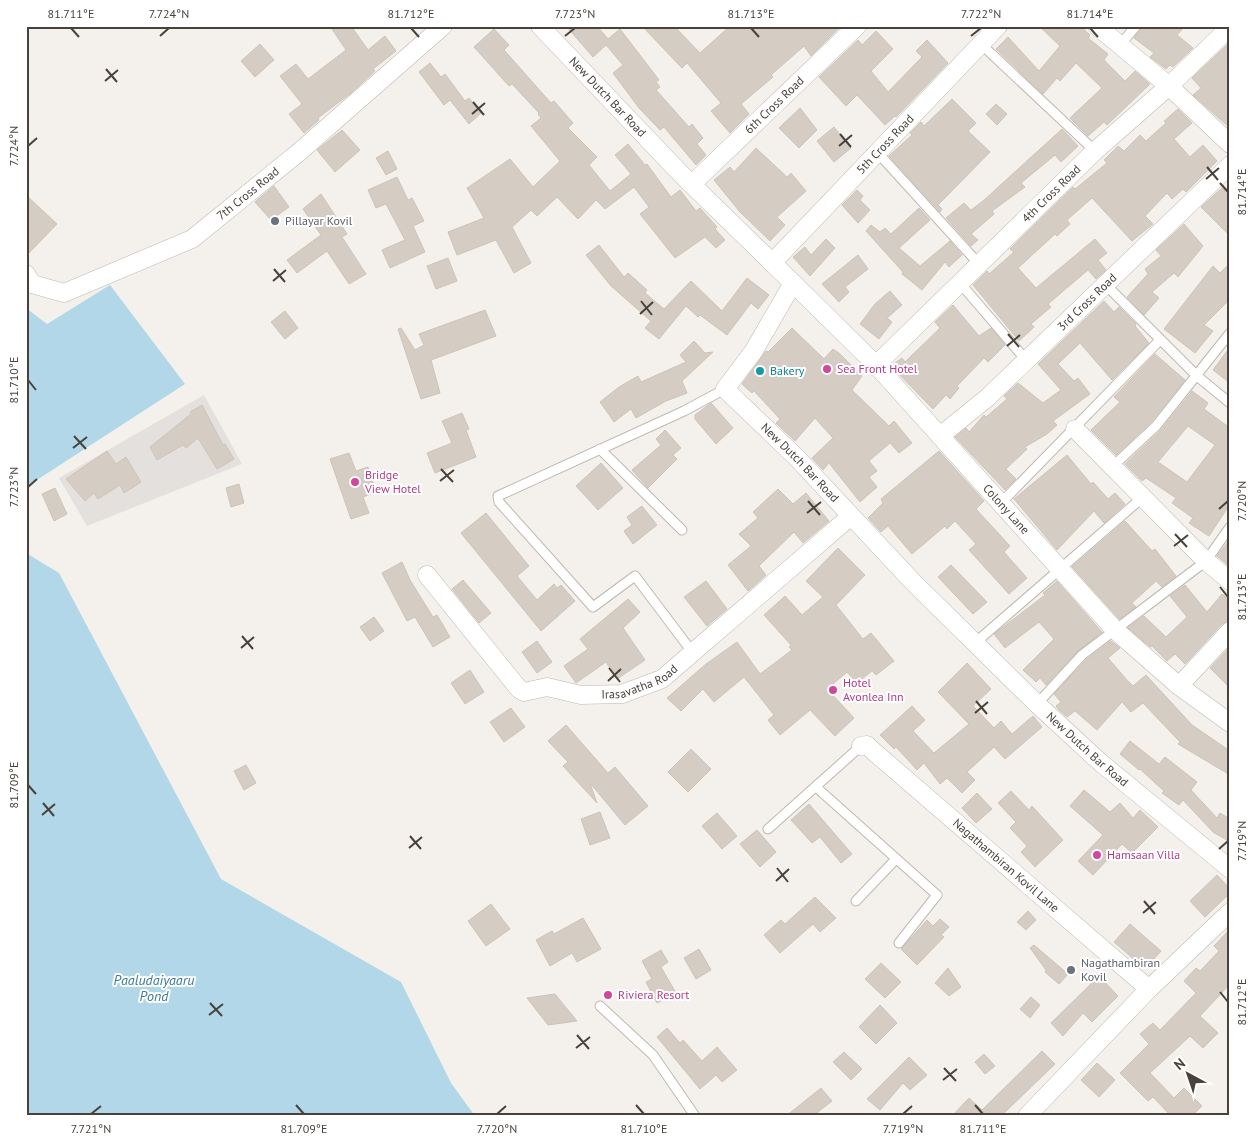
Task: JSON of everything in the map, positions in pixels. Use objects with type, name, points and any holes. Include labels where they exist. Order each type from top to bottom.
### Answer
[{"type":"street","name":"7th Cross Road","points":[[26,274],[32,284],[64,294],[192,239],[298,153],[443,26]]},
{"type":"street","name":"New Dutch Bar Road","points":[[540,26],[692,184],[793,283]]},
{"type":"street","name":"6th Cross Road","points":[[692,184],[856,26]]},
{"type":"street","name":"5th Cross Road","points":[[772,263],[982,45],[998,26]]},
{"type":"street","points":[[1097,26],[1169,86],[1230,144]]},
{"type":"street","name":"4th Cross Road","points":[[876,365],[1095,151],[1169,86],[1230,27]]},
{"type":"street","name":"3rd Cross Road","points":[[940,436],[987,398],[1230,165]]},
{"type":"street","points":[[725,389],[753,352],[793,283]]},
{"type":"street","name":"Colony Lane","points":[[793,283],[876,365],[1115,630],[1179,686],[1230,723]]},
{"type":"street","name":"New Dutch Bar Road","points":[[725,389],[796,458],[913,582],[1037,704],[1101,763],[1230,869]]},
{"type":"street","points":[[1075,429],[1114,466],[1206,561],[1230,581]]},
{"type":"street","name":"Irasavatha Road","points":[[427,575],[519,689],[524,692],[547,687],[581,695],[622,694],[662,679],[851,516]]},
{"type":"street","points":[[1179,686],[1230,631]]},
{"type":"street","name":"Nagathambiran Kovil Lane","points":[[861,746],[867,745],[1149,989]]},
{"type":"street","points":[[1027,1116],[1149,989],[1230,912]]},
{"type":"lane","points":[[1120,45],[1136,26]]},
{"type":"lane","points":[[982,45],[1095,151]]},
{"type":"lane","points":[[878,153],[979,264]]},
{"type":"lane","points":[[960,283],[1026,360]]},
{"type":"lane","points":[[1106,285],[1197,376],[1230,403]]},
{"type":"lane","points":[[1114,466],[1156,426],[1230,333]]},
{"type":"lane","points":[[1000,504],[1160,340]]},
{"type":"lane","points":[[693,653],[635,576],[593,607],[499,502],[498,496],[684,411],[725,389]]},
{"type":"lane","points":[[600,449],[682,530]]},
{"type":"lane","points":[[975,644],[1143,497]]},
{"type":"lane","points":[[1037,704],[1082,655],[1206,561],[1230,527]]},
{"type":"lane","points":[[768,830],[861,746]]},
{"type":"lane","points":[[816,787],[895,860],[937,895],[898,943]]},
{"type":"lane","points":[[856,900],[895,860]]},
{"type":"lane","points":[[600,1006],[653,1055],[695,1116]]},
{"type":"shaded area","points":[[204,395],[242,464],[87,526],[59,478]]},
{"type":"water","points":[[110,285],[185,384],[26,487],[26,308],[47,324]]},
{"type":"water","name":"Paaludaiyaaru Pond","points":[[26,553],[59,573],[221,879],[401,982],[451,1083],[475,1116],[26,1116]]},
{"type":"building","points":[[330,26],[351,26],[368,50],[385,36],[396,51],[373,69],[375,71],[351,93],[318,118],[319,120],[304,133],[289,114],[302,104],[280,76],[296,64],[308,79],[346,50]]},
{"type":"building","points":[[566,26],[597,26],[608,39],[620,29],[659,80],[656,82],[660,87],[656,90],[689,127],[692,124],[703,138],[697,144],[706,155],[696,165],[664,127],[660,130],[639,108],[613,73],[623,65],[606,45],[593,57]]},
{"type":"building","points":[[642,26],[674,26],[700,53],[730,26],[841,26],[811,56],[804,46],[771,75],[773,77],[741,104],[749,114],[730,133],[711,111],[721,103],[687,63],[682,68]]},
{"type":"building","points":[[1039,26],[1080,26],[1090,35],[1088,38],[1108,54],[1104,60],[1125,81],[1135,71],[1150,84],[1107,125],[1104,122],[1088,136],[1070,118],[1102,88],[1076,63],[1060,81],[1057,78],[1043,94],[996,49],[1008,37],[1039,71],[1060,46]]},
{"type":"building","points":[[1142,26],[1185,26],[1177,35],[1193,48],[1173,67],[1170,65],[1166,69],[1150,57],[1154,53],[1134,38]]},
{"type":"building","points":[[494,29],[509,45],[504,50],[551,103],[554,101],[573,123],[568,128],[597,157],[589,165],[610,191],[631,174],[615,155],[628,144],[645,165],[647,164],[671,197],[680,190],[696,211],[700,208],[717,227],[715,229],[725,240],[716,248],[705,237],[675,258],[640,214],[649,207],[634,187],[605,209],[596,200],[578,219],[557,197],[537,216],[531,210],[512,227],[531,263],[514,273],[496,240],[457,255],[448,232],[484,218],[467,188],[510,159],[533,187],[560,161],[531,126],[541,118],[539,113],[512,84],[509,86],[474,47]]},
{"type":"building","points":[[876,31],[893,49],[871,71],[888,92],[922,57],[916,51],[927,40],[948,63],[896,117],[885,125],[857,95],[846,106],[819,77],[858,40],[862,45]]},
{"type":"building","points":[[1230,42],[1230,128],[1193,95],[1201,88],[1192,78]]},
{"type":"building","points":[[260,44],[274,60],[255,77],[241,61]]},
{"type":"building","points":[[430,63],[441,77],[445,74],[465,101],[469,98],[481,113],[469,124],[450,100],[444,105],[419,72]]},
{"type":"building","points":[[952,99],[976,123],[968,131],[990,152],[938,205],[942,209],[940,212],[889,156],[912,135],[910,133],[921,122],[924,126]]},
{"type":"building","points":[[996,104],[1007,114],[997,125],[986,114]]},
{"type":"building","points":[[800,108],[817,130],[799,148],[779,128]]},
{"type":"building","points":[[1178,109],[1192,123],[1174,139],[1190,157],[1203,145],[1217,161],[1186,192],[1183,189],[1172,199],[1167,193],[1145,216],[1153,224],[1132,241],[1092,198],[1067,220],[1070,224],[1057,236],[1055,234],[1018,268],[1036,288],[1095,239],[1107,253],[1098,260],[1106,270],[1096,279],[1088,270],[1048,304],[1051,307],[1031,324],[1034,327],[1019,341],[973,285],[987,271],[989,274],[1014,252],[1010,249],[1073,187],[1075,189],[1107,163],[1104,160],[1118,146],[1124,151],[1140,135],[1146,141]]},
{"type":"building","points":[[834,127],[851,148],[834,162],[817,141]]},
{"type":"building","points":[[1062,129],[1078,146],[1061,162],[1055,155],[1021,183],[1025,187],[992,211],[994,214],[971,234],[978,240],[971,246],[946,218],[964,203],[971,210],[983,201]]},
{"type":"building","points":[[342,130],[360,150],[335,172],[317,150]]},
{"type":"building","points":[[756,148],[787,177],[791,173],[806,191],[777,217],[785,225],[770,241],[740,212],[714,180],[730,167],[734,172]]},
{"type":"building","points":[[388,151],[397,169],[386,175],[376,158]]},
{"type":"building","points":[[397,177],[408,200],[412,198],[424,221],[413,226],[425,252],[390,268],[382,250],[405,240],[386,204],[376,208],[368,190]]},
{"type":"building","points":[[274,186],[289,207],[271,220],[255,202]]},
{"type":"building","points":[[1230,186],[1230,236],[1201,207],[1222,188],[1224,190]]},
{"type":"building","points":[[857,190],[863,196],[860,200],[870,210],[858,223],[842,205]]},
{"type":"building","points":[[321,194],[347,234],[342,237],[366,274],[349,284],[327,251],[297,273],[287,260],[321,235],[303,209]]},
{"type":"building","points":[[26,195],[57,224],[26,256]]},
{"type":"building","points":[[919,208],[930,220],[899,248],[920,266],[950,241],[962,255],[949,267],[945,262],[922,290],[902,274],[903,272],[866,231],[871,225],[880,232],[885,228],[891,234]]},
{"type":"building","points":[[1184,224],[1203,246],[1178,277],[1174,273],[1152,292],[1159,298],[1144,315],[1127,297],[1148,274],[1145,269],[1161,256],[1156,250]]},
{"type":"building","points":[[826,239],[835,248],[810,276],[793,257],[805,247],[811,255]]},
{"type":"building","points":[[599,245],[624,277],[628,273],[647,290],[645,293],[664,309],[691,281],[722,311],[747,278],[769,295],[758,309],[751,303],[727,335],[700,315],[698,317],[686,306],[659,339],[645,328],[651,321],[611,286],[586,255]]},
{"type":"building","points":[[858,255],[868,269],[845,287],[849,292],[839,302],[822,284]]},
{"type":"building","points":[[448,258],[457,281],[436,289],[427,266]]},
{"type":"building","points":[[1230,263],[1230,299],[1204,325],[1213,331],[1195,353],[1164,329],[1213,266],[1220,273]]},
{"type":"building","points":[[890,291],[902,305],[887,318],[892,322],[879,339],[860,324],[875,304]]},
{"type":"building","points":[[1104,301],[1114,312],[1119,307],[1136,324],[1135,326],[1149,343],[1112,380],[1080,343],[1058,364],[1074,381],[1078,378],[1090,394],[1053,421],[1057,425],[1047,434],[1025,447],[1027,449],[1006,469],[1016,479],[1005,490],[955,437],[966,428],[969,432],[984,415],[986,417],[1007,399],[1004,396],[1018,383],[1043,403],[1061,390],[1038,364]]},
{"type":"building","points":[[953,305],[979,336],[991,328],[1005,345],[988,362],[984,358],[957,386],[959,388],[950,399],[946,395],[933,409],[891,366],[902,358],[905,362],[940,328],[935,322]]},
{"type":"building","points":[[485,310],[496,336],[431,360],[440,393],[421,399],[398,329],[401,328],[415,350],[424,345],[419,334]]},
{"type":"building","points":[[285,311],[298,328],[285,339],[271,322]]},
{"type":"building","points":[[792,328],[824,359],[833,349],[839,353],[862,376],[852,390],[889,426],[894,421],[912,443],[899,453],[890,443],[869,461],[877,471],[869,477],[877,487],[860,502],[829,463],[823,470],[812,458],[833,438],[815,418],[795,441],[776,423],[780,419],[754,391],[752,393],[742,384],[766,351],[768,352]]},
{"type":"building","points":[[694,341],[705,353],[713,352],[682,381],[687,393],[666,401],[636,418],[631,409],[614,422],[600,402],[619,387],[638,376],[641,382],[686,362],[680,355]]},
{"type":"building","points":[[1230,347],[1230,383],[1213,370]]},
{"type":"building","points":[[1155,354],[1185,380],[1151,422],[1116,455],[1091,430],[1120,402],[1114,397]]},
{"type":"building","points":[[1192,391],[1208,403],[1204,409],[1230,428],[1230,504],[1209,536],[1189,523],[1193,518],[1172,503],[1176,498],[1146,478],[1142,481],[1125,464],[1161,430]],"holes":[[[1188,426],[1215,445],[1187,482],[1158,462]]]},
{"type":"building","points":[[711,403],[733,428],[716,444],[695,419],[695,415]]},
{"type":"building","points":[[202,405],[223,445],[225,444],[234,459],[217,469],[198,438],[186,448],[183,445],[157,460],[150,447],[191,414],[190,412]]},
{"type":"building","points":[[462,413],[469,429],[466,430],[476,457],[435,473],[427,453],[452,443],[442,421]]},
{"type":"building","points":[[665,430],[681,448],[673,455],[677,459],[648,488],[632,470],[661,445],[656,439]]},
{"type":"building","points":[[107,451],[116,464],[126,457],[141,482],[124,493],[120,485],[98,499],[94,493],[85,501],[66,479]]},
{"type":"building","points":[[939,451],[984,501],[976,509],[1010,546],[1004,552],[1027,578],[1009,594],[969,550],[976,544],[955,521],[947,529],[945,526],[912,554],[888,526],[881,532],[868,518],[883,503],[881,499]]},
{"type":"building","name":"Bridge View Hotel","points":[[349,453],[356,471],[368,467],[376,492],[363,497],[369,513],[351,519],[330,459]]},
{"type":"building","points":[[1067,455],[1091,484],[1093,482],[1108,499],[1115,493],[1125,504],[1104,523],[1094,511],[1057,550],[1014,499]]},
{"type":"building","points":[[601,463],[623,488],[598,510],[576,486]]},
{"type":"building","points":[[239,484],[244,503],[231,507],[226,488]]},
{"type":"building","points":[[55,488],[67,514],[54,521],[42,494]]},
{"type":"building","points":[[778,489],[793,504],[806,493],[829,521],[803,543],[794,532],[759,566],[766,575],[748,591],[728,565],[751,546],[739,534],[758,518],[753,512]]},
{"type":"building","points":[[642,506],[657,525],[633,544],[624,531],[632,525],[627,517]]},
{"type":"building","points":[[486,513],[529,566],[517,576],[537,600],[554,584],[557,588],[561,585],[575,601],[541,631],[461,533]]},
{"type":"building","points":[[1125,521],[1152,551],[1155,549],[1176,576],[1162,587],[1156,581],[1132,603],[1136,607],[1119,619],[1072,567]]},
{"type":"building","points":[[1230,539],[1230,567],[1217,556]]},
{"type":"building","points":[[838,548],[865,575],[836,605],[863,639],[871,633],[894,661],[876,675],[872,671],[857,683],[847,672],[827,689],[854,718],[835,736],[810,710],[780,735],[768,720],[774,715],[744,677],[714,702],[703,689],[681,711],[667,698],[706,664],[737,642],[760,674],[792,650],[789,647],[791,645],[764,615],[785,596],[802,615],[823,597],[806,581]]},
{"type":"building","points":[[402,562],[410,580],[433,617],[437,615],[450,637],[433,647],[415,617],[407,621],[382,573]]},
{"type":"building","points":[[951,565],[987,602],[973,614],[938,577]]},
{"type":"building","points":[[463,580],[491,613],[479,623],[452,589]]},
{"type":"building","points":[[706,581],[727,609],[707,626],[684,597]]},
{"type":"building","points":[[1057,581],[1102,632],[1078,651],[1046,685],[1040,678],[1036,682],[1023,670],[1054,639],[1039,622],[1005,648],[994,634],[1045,595],[1043,593]]},
{"type":"building","points":[[1185,585],[1207,612],[1222,594],[1230,600],[1230,621],[1222,624],[1185,664],[1175,654],[1167,661],[1152,646],[1150,647],[1128,628],[1144,616],[1166,637],[1187,617],[1170,596]]},
{"type":"building","points":[[628,599],[640,612],[623,628],[645,660],[617,679],[606,662],[576,683],[564,666],[588,649],[580,639]]},
{"type":"building","points":[[374,617],[384,631],[370,641],[360,627]]},
{"type":"building","points":[[537,641],[552,662],[537,673],[522,652]]},
{"type":"building","points":[[1111,641],[1120,648],[1108,658],[1133,686],[1146,675],[1192,725],[1230,751],[1230,775],[1178,744],[1180,742],[1143,703],[1131,712],[1122,702],[1097,730],[1075,711],[1067,717],[1059,710],[1056,706],[1061,702],[1054,694],[1086,660]]},
{"type":"building","points":[[1230,647],[1230,688],[1210,668]]},
{"type":"building","points":[[967,663],[991,689],[973,706],[994,728],[1001,721],[1012,734],[1033,716],[1042,727],[1005,759],[994,747],[967,772],[975,780],[962,793],[947,778],[940,784],[924,763],[917,770],[896,747],[894,749],[880,735],[912,706],[925,720],[913,731],[934,753],[969,724],[938,692]]},
{"type":"building","points":[[470,670],[484,692],[465,704],[451,683]]},
{"type":"building","points":[[511,708],[525,727],[504,742],[490,722]]},
{"type":"building","points":[[566,725],[608,773],[615,767],[648,806],[625,825],[590,783],[597,803],[563,766],[568,762],[548,741]]},
{"type":"building","points":[[1130,741],[1159,764],[1165,757],[1197,782],[1191,790],[1217,818],[1220,813],[1230,819],[1230,842],[1213,832],[1183,800],[1179,805],[1162,793],[1164,791],[1120,754]]},
{"type":"building","points":[[691,749],[711,769],[688,792],[668,772]]},
{"type":"building","points":[[246,765],[256,783],[244,790],[234,771]]},
{"type":"building","points":[[1084,790],[1110,812],[1120,803],[1133,818],[1140,810],[1158,827],[1132,853],[1122,844],[1093,875],[1078,861],[1103,835],[1070,806]]},
{"type":"building","points":[[1011,791],[1029,810],[1032,806],[1063,840],[1035,867],[1021,852],[1027,846],[1010,828],[1016,822],[998,803]]},
{"type":"building","points":[[977,793],[992,809],[976,823],[962,808]]},
{"type":"building","points":[[809,804],[852,854],[841,863],[820,837],[812,843],[791,820]]},
{"type":"building","points":[[600,812],[610,838],[590,845],[581,819]]},
{"type":"building","points":[[717,813],[737,836],[722,849],[702,826]]},
{"type":"building","points":[[757,830],[776,852],[760,867],[740,844]]},
{"type":"building","points":[[1217,875],[1230,889],[1230,893],[1205,917],[1190,901]]},
{"type":"building","points":[[815,897],[836,918],[820,932],[813,924],[780,953],[764,935],[781,920],[785,924]]},
{"type":"building","points":[[491,904],[510,929],[486,946],[468,921]]},
{"type":"building","points":[[1028,911],[1036,920],[1026,930],[1017,922]]},
{"type":"building","points":[[583,918],[601,949],[577,962],[572,953],[550,966],[536,940],[552,931],[554,934]]},
{"type":"building","points":[[940,919],[949,927],[941,935],[944,937],[917,965],[901,949],[927,920],[933,926]]},
{"type":"building","points":[[1130,924],[1161,951],[1145,969],[1114,942]]},
{"type":"building","points":[[1230,929],[1230,984],[1200,1016],[1218,1033],[1203,1048],[1190,1036],[1150,1073],[1174,1098],[1184,1088],[1202,1106],[1192,1116],[1171,1116],[1153,1097],[1148,1101],[1120,1073],[1149,1044],[1140,1034],[1153,1023],[1160,1030],[1196,993],[1184,981],[1196,968],[1200,971],[1219,951],[1214,946]]},
{"type":"building","points":[[1034,945],[1068,974],[1059,984],[1045,972],[1046,970],[1030,948]]},
{"type":"building","points":[[699,949],[711,970],[696,979],[684,958]]},
{"type":"building","points":[[661,950],[668,962],[661,967],[676,993],[657,1003],[646,982],[652,979],[642,961]]},
{"type":"building","points":[[881,963],[901,982],[885,998],[865,979]]},
{"type":"building","points":[[948,968],[961,987],[949,996],[935,983]]},
{"type":"building","points":[[1099,976],[1118,996],[1092,1022],[1083,1013],[1063,1036],[1051,1023]]},
{"type":"building","points":[[555,994],[577,1021],[548,1025],[527,998]]},
{"type":"building","points":[[1031,997],[1040,1005],[1030,1018],[1020,1009]]},
{"type":"building","points":[[880,1005],[897,1023],[876,1044],[859,1027]]},
{"type":"building","points":[[667,1028],[680,1043],[683,1040],[702,1061],[717,1047],[737,1070],[722,1082],[716,1075],[700,1089],[657,1037]]},
{"type":"building","points":[[1042,1051],[1055,1064],[1001,1116],[952,1116],[969,1098],[982,1110]]},
{"type":"building","points":[[844,1052],[862,1069],[851,1080],[833,1062]]},
{"type":"building","points":[[984,1054],[995,1066],[985,1074],[975,1062]]},
{"type":"building","points":[[909,1057],[927,1075],[910,1090],[903,1083],[880,1110],[867,1099]]},
{"type":"building","points":[[1097,1063],[1115,1080],[1099,1097],[1081,1080]]},
{"type":"building","points":[[821,1088],[832,1101],[813,1116],[786,1116]]},
{"type":"place","name":"Pillayar Kovil","points":[[275,221]]},
{"type":"place","name":"Sea Front Hotel","points":[[827,369]]},
{"type":"place","name":"Bakery","points":[[760,371]]},
{"type":"place","name":"Bridge View Hotel","points":[[355,482]]},
{"type":"place","name":"Hotel Avonlea Inn","points":[[833,690]]},
{"type":"place","name":"Hamsaan Villa","points":[[1097,855]]},
{"type":"place","name":"Nagathambiran Kovil","points":[[1071,970]]},
{"type":"place","name":"Riviera Resort","points":[[608,995]]}]
